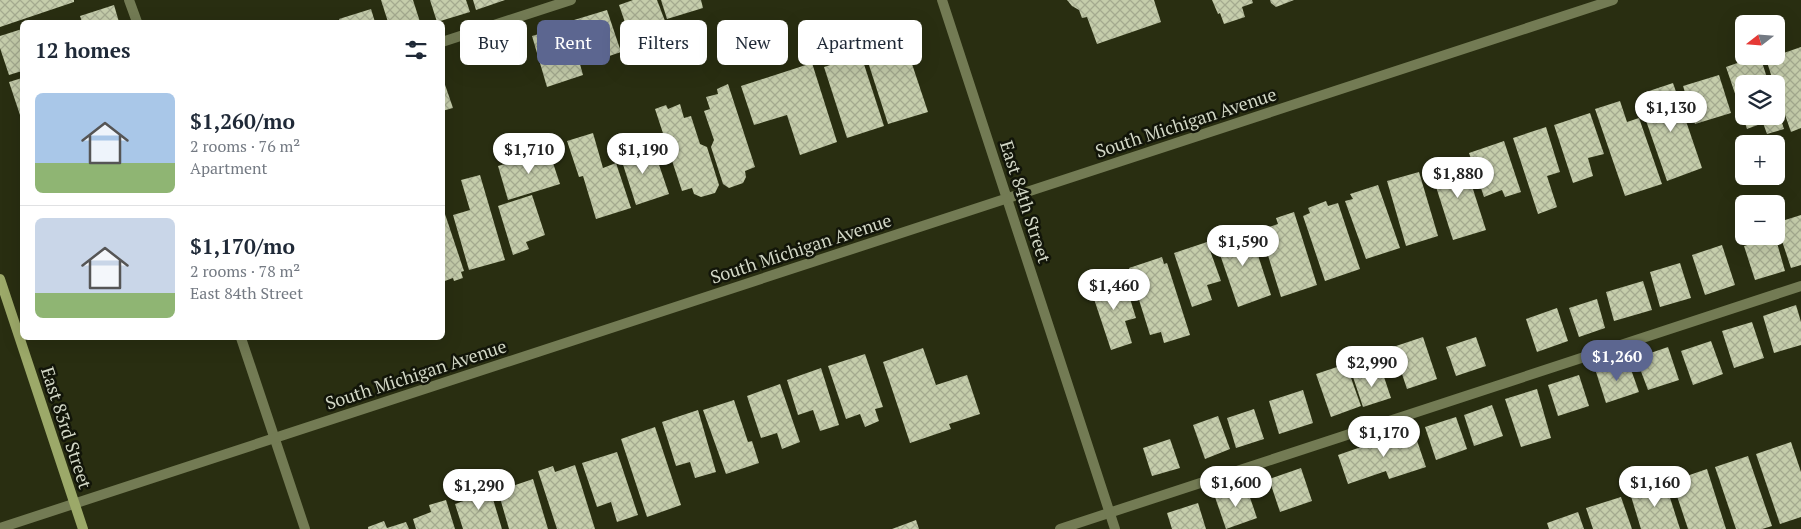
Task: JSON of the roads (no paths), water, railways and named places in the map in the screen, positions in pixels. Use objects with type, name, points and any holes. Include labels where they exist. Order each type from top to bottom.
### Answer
[{"type":"street","points":[[129,0],[136,20]]},
{"type":"street","points":[[445,41],[571,0]]},
{"type":"street","name":"East 84th Street","points":[[942,0],[1115,529]]},
{"type":"street","name":"South Michigan Avenue","points":[[0,528],[1612,0]]},
{"type":"street","name":"East 83rd Street","points":[[0,280],[83,529]]},
{"type":"street","points":[[1060,529],[1801,286]]},
{"type":"street","points":[[242,340],[304,529]]}]
